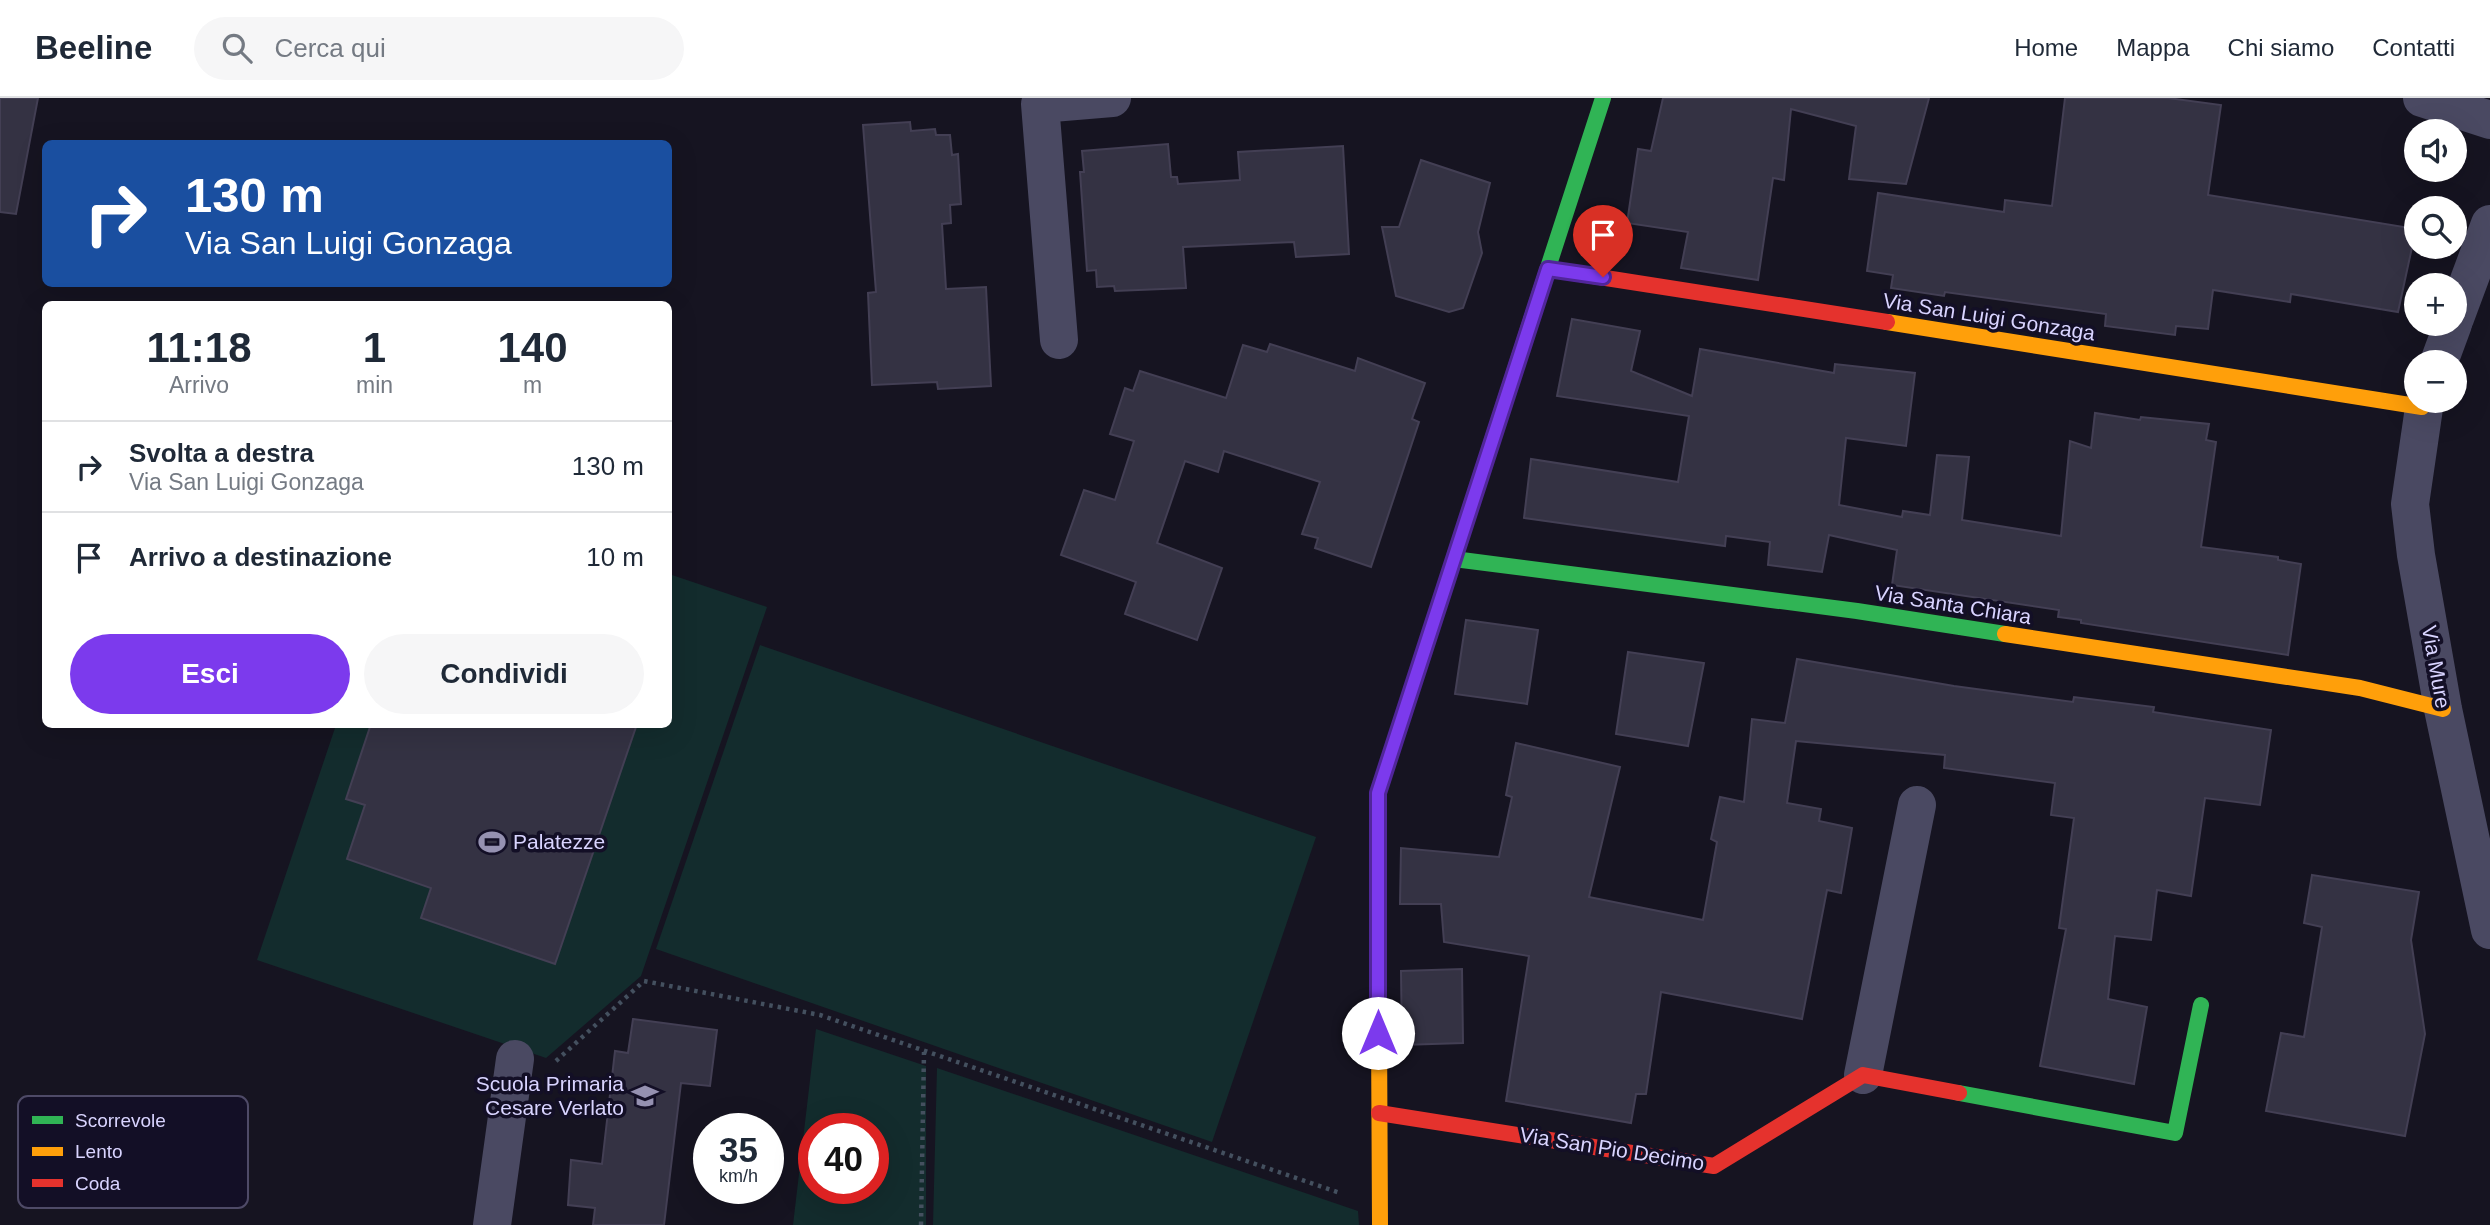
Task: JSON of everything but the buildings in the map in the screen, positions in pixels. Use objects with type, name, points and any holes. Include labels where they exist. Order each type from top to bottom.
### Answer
[{"type":"street","points":[[1059,340],[1040,101],[1112,98]]},
{"type":"street","points":[[1380,1225],[1378,793],[1603,98]]},
{"type":"street","points":[[2422,98],[2490,120]]},
{"type":"street","points":[[2467,286],[2490,224]]},
{"type":"street","name":"Via San Luigi Gonzaga","points":[[1548,269],[2404,401]]},
{"type":"street","name":"Via Mure","points":[[2422,413],[2410,503],[2443,709],[2490,930]]},
{"type":"street","name":"Via Santa Chiara","points":[[1454,559],[1912,620],[2360,688],[2443,709]]},
{"type":"street","points":[[1917,805],[1863,1075],[2175,1133],[2201,1005]]},
{"type":"street","points":[[492,1225],[515,1059]]},
{"type":"street","name":"Via San Pio Decimo","points":[[1379,1113],[1714,1166],[1863,1075]]},
{"type":"path","points":[[554,1063],[644,981],[820,1015],[1379,1206]]},
{"type":"path","points":[[921,1225],[924,1052]]},
{"type":"green space","name":"Palatezze","points":[[672,575],[767,607],[641,976],[546,1058],[257,960],[335,728],[672,728]]},
{"type":"green space","points":[[760,645],[1316,837],[1212,1142],[656,949]]},
{"type":"green space","points":[[816,1029],[926,1066],[926,1225],[793,1225],[798,1182],[798,1204],[889,1204],[889,1113],[806,1113]]},
{"type":"green space","points":[[937,1068],[1358,1211],[1359,1225],[933,1225]]},
{"type":"traffic: fast","points":[[1531,320],[1603,98]]},
{"type":"traffic: fast","points":[[1454,559],[1857,611],[2005,634]]},
{"type":"traffic: fast","points":[[1959,1093],[2175,1133],[2201,1005]]},
{"type":"traffic: slow","points":[[1887,322],[2404,404]]},
{"type":"traffic: slow","points":[[2005,634],[2360,688],[2443,709]]},
{"type":"traffic: slow","points":[[1378,829],[1380,1225]]},
{"type":"traffic: jam","points":[[1548,269],[1887,322]]},
{"type":"traffic: jam","points":[[1378,829],[1378,793],[1531,320]]},
{"type":"traffic: jam","points":[[1379,1113],[1714,1166],[1863,1075],[1959,1093]]},
{"type":"place","name":"Palatezze","points":[[492,842]]},
{"type":"place","name":"Scuola Primaria Cesare Verlato","points":[[645,1096]]},
{"type":"route","points":[[1378,1033],[1378,793],[1548,269],[1603,277]]}]
